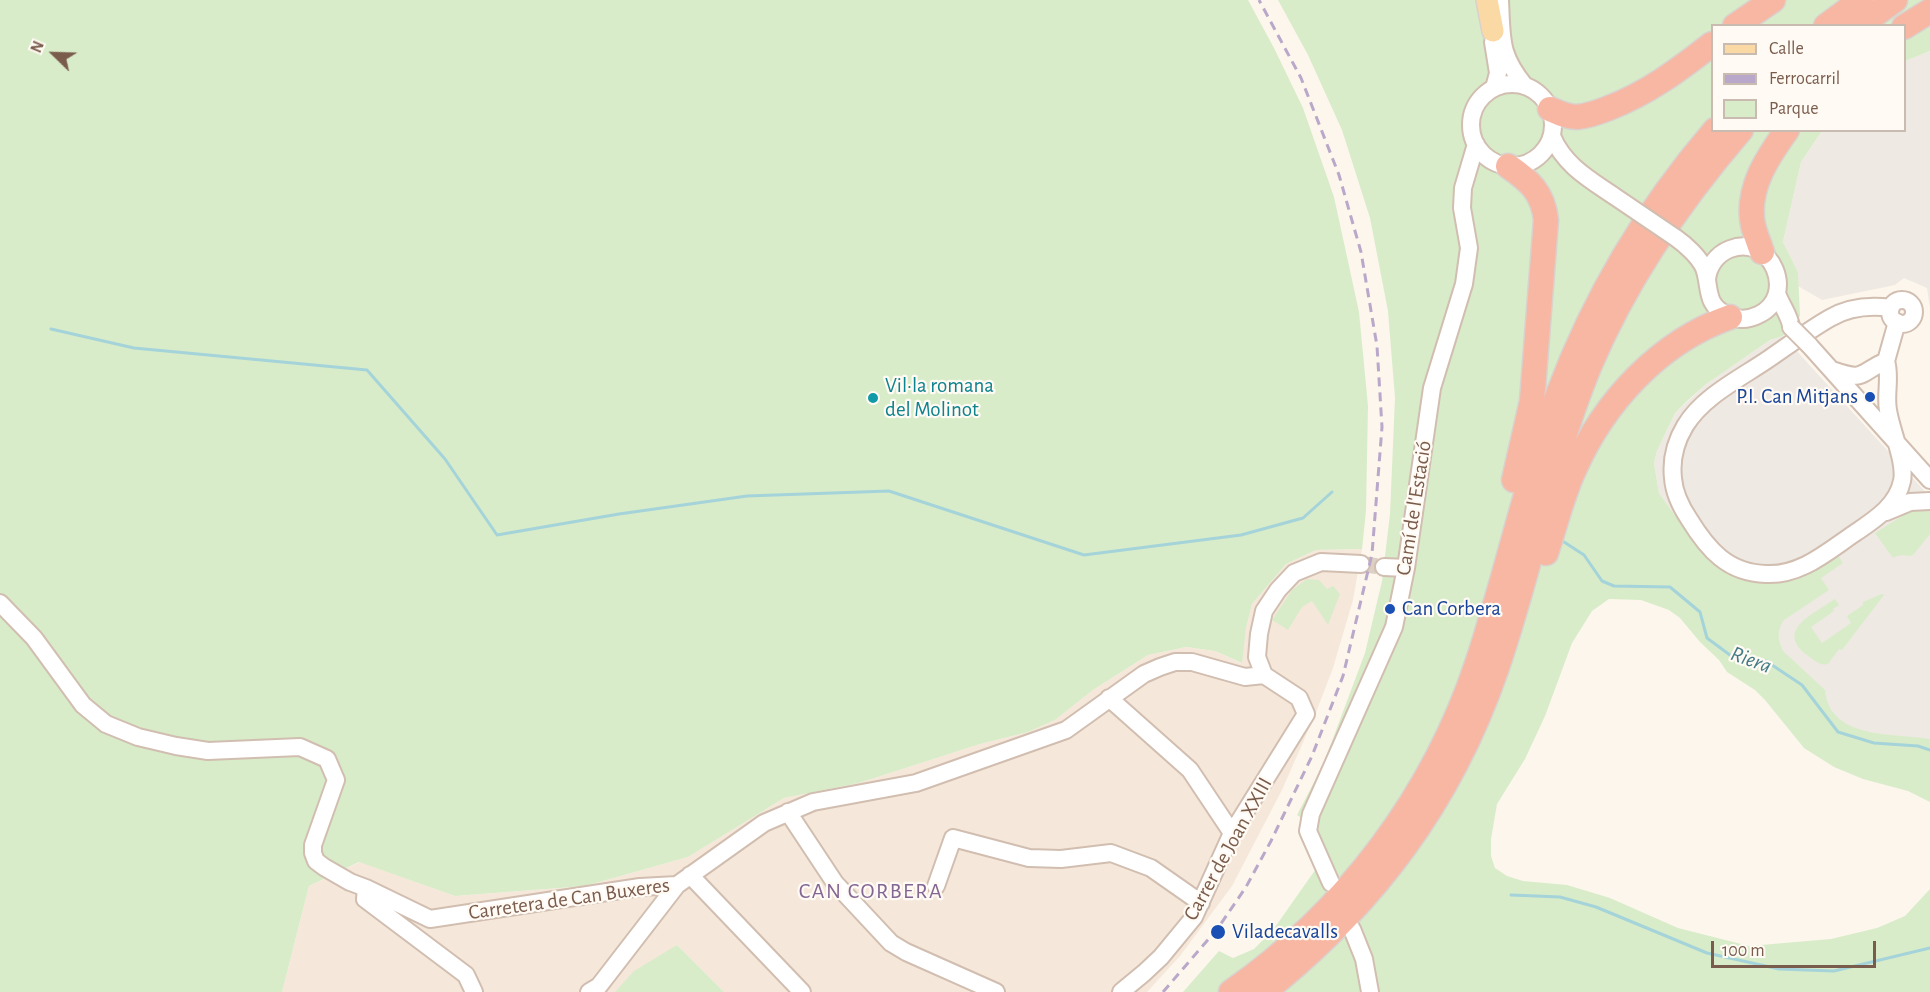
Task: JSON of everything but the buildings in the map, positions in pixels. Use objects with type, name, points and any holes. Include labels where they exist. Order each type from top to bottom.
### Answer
[{"type":"highway","points":[[1738,24],[1773,0]]},
{"type":"highway","points":[[1829,24],[1861,0]]},
{"type":"highway","points":[[1862,24],[1896,0]]},
{"type":"highway","points":[[1906,26],[1930,11]]},
{"type":"highway","points":[[1551,109],[1567,116],[1577,117],[1624,102],[1648,90],[1711,45]]},
{"type":"highway","points":[[1231,992],[1252,977],[1334,903],[1372,861],[1427,778],[1443,747],[1478,664],[1535,460],[1573,357],[1596,306],[1640,230],[1665,193],[1713,132]]},
{"type":"highway","points":[[1461,756],[1496,670],[1555,465],[1590,365],[1613,316],[1656,241],[1692,189],[1739,132]]},
{"type":"highway","points":[[1762,252],[1752,213],[1755,187],[1768,158],[1786,132]]},
{"type":"highway","points":[[1307,928],[1367,853],[1419,772],[1448,711],[1482,603],[1532,401],[1546,220],[1544,204],[1530,183],[1503,165]]},
{"type":"highway","points":[[1264,992],[1307,957],[1348,917],[1387,873],[1422,823],[1488,709],[1505,673],[1573,472],[1590,436],[1620,394],[1653,363],[1706,325],[1730,317]]},
{"type":"main road","points":[[1487,0],[1493,31]]},
{"type":"street","points":[[1494,88],[1498,73],[1493,31],[1499,0]]},
{"type":"street","points":[[1499,0],[1506,58],[1526,86]]},
{"type":"street","points":[[1463,188],[1468,176],[1475,168],[1521,165],[1534,160],[1545,150],[1552,136],[1551,109],[1540,94],[1526,86],[1509,84],[1494,88],[1481,98],[1473,112],[1472,128],[1476,144],[1485,156],[1503,165]]},
{"type":"street","points":[[1552,136],[1560,154],[1585,177]]},
{"type":"street","name":"Camí de l'Estació","points":[[1331,883],[1308,831],[1311,814],[1394,627],[1406,568],[1432,388],[1464,284],[1468,260],[1468,238],[1462,208],[1463,188],[1476,144]]},
{"type":"street","points":[[1534,160],[1563,167],[1585,177],[1679,241],[1696,256],[1703,267],[1711,300],[1719,310],[1730,317],[1743,319],[1756,316],[1771,305],[1777,293],[1779,280],[1775,267],[1762,252],[1740,246],[1724,252],[1705,251],[1679,241]]},
{"type":"street","points":[[1707,280],[1711,266],[1724,252]]},
{"type":"street","points":[[1777,293],[1791,322],[1791,327],[1930,480]]},
{"type":"street","points":[[1872,306],[1894,315],[1886,361],[1888,368],[1887,403],[1903,471],[1902,482],[1891,503],[1882,513],[1810,564],[1782,573],[1750,572],[1725,562],[1714,554],[1684,511],[1676,494],[1673,463],[1679,437],[1696,411],[1715,395],[1839,313],[1872,306]]},
{"type":"street","points":[[1756,316],[1791,327]]},
{"type":"street","points":[[1832,370],[1856,376],[1866,374],[1886,361]]},
{"type":"street","points":[[1882,513],[1910,502],[1930,501]]},
{"type":"street","points":[[1264,675],[1257,657],[1259,634],[1264,611],[1278,590],[1294,573],[1321,562],[1361,564]]},
{"type":"street","points":[[1384,567],[1406,568]]},
{"type":"street","name":"Carretera de Can Buxeres","points":[[0,603],[34,638],[83,705],[106,724],[138,737],[176,746],[208,751],[300,747],[327,759],[336,780],[313,844],[316,861],[350,882],[429,919],[684,880],[764,823],[788,812],[813,802],[916,783],[1066,730],[1144,674],[1175,662],[1192,662],[1245,677],[1264,675]]},
{"type":"street","name":"Carrer de Joan XXIII","points":[[1121,992],[1161,957],[1198,910],[1232,833],[1306,714],[1299,698],[1264,675]]},
{"type":"street","points":[[1108,698],[1190,770],[1232,833]]},
{"type":"street","points":[[788,812],[835,883],[891,943],[906,952],[996,992]]},
{"type":"street","points":[[936,886],[953,838],[1029,858],[1061,860],[1111,853],[1151,868],[1198,910]]},
{"type":"street","points":[[589,992],[599,986],[684,880],[802,992]]},
{"type":"street","points":[[366,888],[365,899],[466,975],[474,992]]},
{"type":"street","points":[[1352,929],[1364,959],[1370,992]]},
{"type":"shaded area","points":[[1930,51],[1930,308],[1927,288],[1904,278],[1895,285],[1822,300],[1798,286],[1798,272],[1783,242],[1801,162],[1821,132],[1906,132],[1906,61]]},
{"type":"shaded area","points":[[1783,336],[1930,497],[1930,755],[1878,748],[1733,642],[1831,561],[1807,574],[1716,564],[1692,539],[1659,493],[1654,463],[1657,451],[1675,413],[1705,385],[1770,340]]},
{"type":"shaded area","points":[[1362,549],[1353,600],[1333,668],[1282,790],[1232,886],[1180,956],[1147,992],[724,992],[677,945],[615,992],[282,992],[309,886],[360,862],[455,896],[585,886],[688,857],[784,798],[859,783],[980,744],[1028,732],[1055,720],[1093,690],[1148,655],[1186,647],[1215,651],[1241,663],[1252,604],[1286,564],[1316,550]]},
{"type":"green space","points":[[0,0],[1248,0],[1303,108],[1334,197],[1359,312],[1368,406],[1366,511],[1362,549],[1316,550],[1286,564],[1252,604],[1246,628],[1242,663],[1215,651],[1186,647],[1148,655],[1093,690],[1055,720],[1028,732],[980,744],[859,783],[784,798],[688,857],[585,886],[455,896],[359,862],[309,886],[282,992],[0,992]]},
{"type":"green space","points":[[1278,0],[1930,0],[1930,51],[1906,61],[1906,24],[1711,24],[1711,132],[1821,132],[1801,162],[1783,242],[1798,272],[1800,316],[1783,336],[1770,340],[1705,385],[1675,413],[1657,451],[1654,463],[1659,493],[1692,539],[1716,564],[1807,574],[1839,557],[1843,563],[1821,578],[1829,590],[1781,624],[1779,639],[1781,647],[1825,690],[1829,706],[1838,718],[1866,731],[1930,739],[1930,802],[1908,791],[1863,779],[1834,767],[1804,748],[1765,700],[1755,690],[1727,672],[1719,660],[1680,618],[1669,610],[1641,600],[1609,599],[1592,611],[1572,643],[1545,716],[1525,759],[1497,804],[1491,839],[1491,856],[1495,868],[1507,876],[1523,881],[1567,885],[1610,898],[1678,928],[1749,946],[1831,939],[1877,928],[1905,916],[1930,889],[1930,992],[1183,992],[1219,951],[1233,958],[1254,949],[1273,930],[1325,856],[1318,831],[1297,815],[1323,765],[1365,653],[1382,581],[1390,514],[1395,398],[1388,311],[1370,218],[1342,130],[1308,55]]},
{"type":"green space","points":[[1930,510],[1930,534],[1913,555],[1899,555],[1893,558],[1875,533],[1910,511]]},
{"type":"green space","points":[[1307,579],[1319,580],[1327,589],[1333,586],[1340,594],[1328,625],[1312,601],[1302,607],[1288,630],[1272,620],[1292,590]]},
{"type":"green space","points":[[1884,595],[1842,650],[1839,649],[1828,664],[1817,662],[1798,646],[1795,638],[1796,630],[1801,623],[1835,599],[1839,605],[1833,609],[1834,611],[1811,627],[1822,643],[1851,623],[1847,616],[1863,605],[1863,602]]},
{"type":"green space","points":[[677,945],[724,992],[615,992],[634,971]]},
{"type":"waterway","points":[[51,329],[134,348],[367,370],[445,459],[497,535],[619,514],[747,496],[889,491],[1084,555],[1241,535],[1303,518],[1332,492]]},
{"type":"waterway","name":"Riera","points":[[1561,540],[1584,555],[1602,581],[1614,586],[1670,587],[1700,612],[1707,638],[1734,658],[1766,661],[1802,685],[1838,732],[1874,743],[1918,746],[1930,750]]},
{"type":"waterway","points":[[1511,895],[1560,897],[1596,907],[1707,953],[1779,969],[1834,971],[1930,948]]},
{"type":"tunnel","points":[[1361,564],[1384,567]]},
{"type":"railway","points":[[1163,992],[1218,928],[1246,887],[1312,756],[1343,676],[1372,554],[1382,427],[1377,346],[1361,252],[1339,175],[1301,78],[1259,0]]},
{"type":"place","name":"P.I. Can Mitjans","points":[[1870,397]]},
{"type":"place","name":"Vil·la romana del Molinot","points":[[873,398]]},
{"type":"place","name":"Can Corbera","points":[[1390,609]]},
{"type":"place","name":"Viladecavalls","points":[[1218,932]]},
{"type":"district","name":"CAN CORBERA","points":[[871,891]]}]
